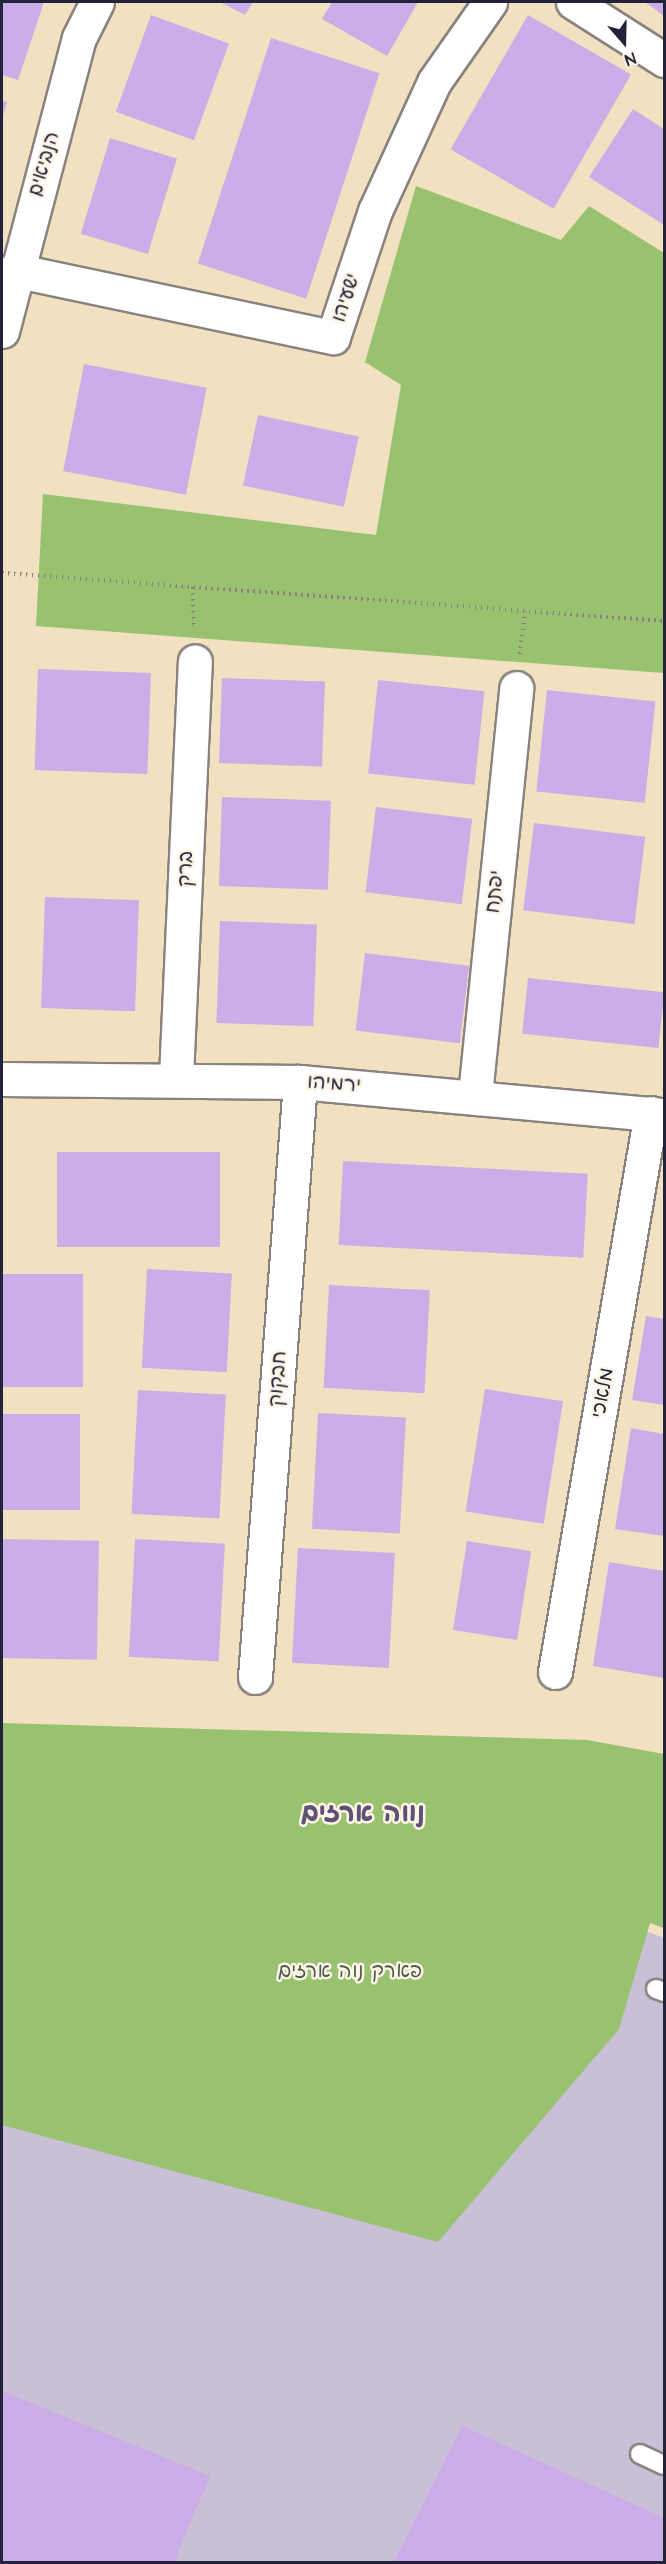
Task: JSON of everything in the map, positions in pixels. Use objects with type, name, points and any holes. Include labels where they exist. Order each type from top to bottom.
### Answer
[{"type":"street","name":"הנביאים","points":[[2,331],[14,270],[79,39],[97,2]]},
{"type":"street","name":"ישעיהו","points":[[14,270],[333,338],[375,211],[424,103],[490,2]]},
{"type":"street","points":[[573,2],[664,60]]},
{"type":"street","name":"ברק","points":[[177,1077],[195,661]]},
{"type":"street","name":"יפתח","points":[[475,1095],[516,688]]},
{"type":"street","name":"ירמיהו","points":[[2,1079],[177,1077],[300,1082],[475,1095],[658,1114]]},
{"type":"street","name":"חבקוק","points":[[255,1677],[300,1082]]},
{"type":"street","name":"מלאכי","points":[[555,1672],[658,1114]]},
{"type":"lane","points":[[640,2454],[664,2465]]},
{"type":"path","points":[[2,573],[664,621]]},
{"type":"shaded area","points":[[564,1900],[664,1938],[664,2562],[2,2562],[2,2025]]},
{"type":"green space","points":[[416,186],[561,240],[589,206],[664,253],[664,673],[36,626],[43,494],[376,535],[401,385],[365,362]]},
{"type":"green space","name":"פארק נוה ארזים","points":[[2,1723],[587,1740],[664,1754],[664,1928],[650,1923],[619,2029],[438,2242],[2,2125]]},
{"type":"building","points":[[2,2],[44,2],[18,80],[2,75]]},
{"type":"building","points":[[220,2],[253,2],[245,15]]},
{"type":"building","points":[[332,2],[418,2],[387,56],[322,19]]},
{"type":"building","points":[[645,2],[664,2],[664,16]]},
{"type":"building","points":[[151,15],[229,43],[194,140],[116,112]]},
{"type":"building","points":[[528,15],[631,74],[554,209],[450,149]]},
{"type":"building","points":[[271,38],[379,73],[306,299],[198,263]]},
{"type":"building","points":[[2,101],[7,102],[2,120]]},
{"type":"building","points":[[633,109],[664,129],[664,225],[589,177]]},
{"type":"building","points":[[110,138],[177,158],[148,254],[81,234]]},
{"type":"building","points":[[84,364],[207,388],[186,495],[63,471]]},
{"type":"building","points":[[258,415],[359,436],[344,507],[243,485]]},
{"type":"building","points":[[38,669],[151,673],[147,774],[34,770]]},
{"type":"building","points":[[222,678],[325,682],[322,767],[219,763]]},
{"type":"building","points":[[378,680],[484,691],[475,785],[368,773]]},
{"type":"building","points":[[547,690],[655,701],[645,803],[536,791]]},
{"type":"building","points":[[222,797],[331,801],[328,890],[219,886]]},
{"type":"building","points":[[376,807],[472,819],[462,904],[366,892]]},
{"type":"building","points":[[534,823],[645,837],[634,924],[523,910]]},
{"type":"building","points":[[45,897],[139,900],[135,1011],[41,1008]]},
{"type":"building","points":[[220,921],[317,924],[313,1026],[216,1023]]},
{"type":"building","points":[[365,953],[469,966],[460,1043],[355,1030]]},
{"type":"building","points":[[528,978],[664,992],[658,1048],[522,1034]]},
{"type":"building","points":[[57,1152],[220,1152],[220,1247],[57,1247]]},
{"type":"building","points":[[343,1161],[588,1174],[583,1258],[339,1245]]},
{"type":"building","points":[[147,1269],[232,1273],[227,1372],[142,1368]]},
{"type":"building","points":[[2,1274],[83,1274],[83,1387],[2,1387]]},
{"type":"building","points":[[329,1285],[430,1290],[424,1393],[324,1388]]},
{"type":"building","points":[[646,1316],[664,1319],[664,1405],[632,1400]]},
{"type":"building","points":[[485,1389],[563,1401],[544,1524],[466,1511]]},
{"type":"building","points":[[138,1390],[226,1395],[219,1518],[132,1514]]},
{"type":"building","points":[[318,1413],[406,1418],[400,1533],[312,1529]]},
{"type":"building","points":[[2,1414],[80,1414],[80,1510],[2,1510]]},
{"type":"building","points":[[631,1428],[664,1434],[664,1536],[615,1529]]},
{"type":"building","points":[[2,1539],[99,1541],[97,1660],[2,1658]]},
{"type":"building","points":[[135,1539],[225,1544],[219,1662],[129,1657]]},
{"type":"building","points":[[467,1541],[531,1551],[517,1640],[453,1630]]},
{"type":"building","points":[[298,1548],[395,1553],[389,1668],[292,1663]]},
{"type":"building","points":[[609,1562],[664,1571],[664,1678],[593,1666]]},
{"type":"building","points":[[2,2391],[210,2476],[174,2562],[2,2562]]},
{"type":"building","points":[[462,2426],[664,2518],[664,2562],[394,2562]]},
{"type":"district","name":"נווה ארזים","points":[[363,1814]]}]
